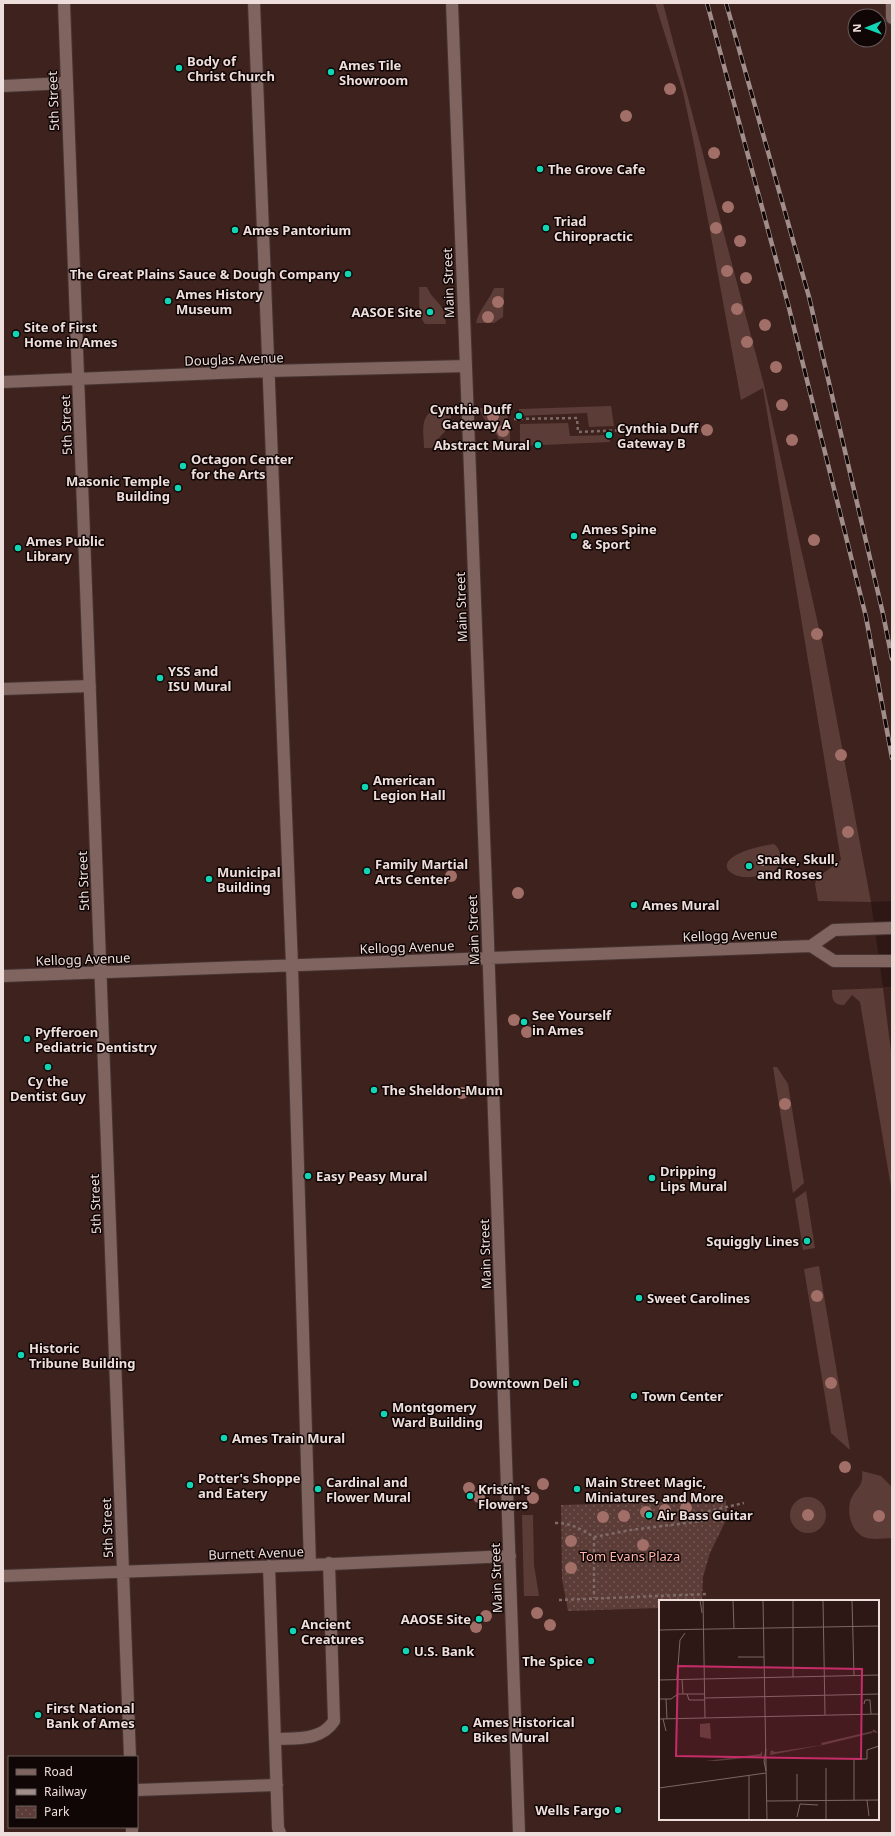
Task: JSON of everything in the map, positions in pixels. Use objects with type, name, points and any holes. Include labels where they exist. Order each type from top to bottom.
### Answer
[{"type":"street","name":"5th Street","points":[[64,3],[130,1756]]},
{"type":"street","points":[[254,3],[292,965],[310,1565]]},
{"type":"street","name":"Main Street","points":[[452,3],[520,1833]]},
{"type":"street","points":[[892,3],[892,18]]},
{"type":"street","points":[[3,86],[66,83]]},
{"type":"street","name":"Douglas Avenue","points":[[3,382],[269,371],[466,366]]},
{"type":"street","points":[[3,689],[90,686]]},
{"type":"street","points":[[892,928],[834,930],[811,946],[834,961],[892,961]]},
{"type":"street","name":"Kellogg Avenue","points":[[3,976],[811,946]]},
{"type":"street","name":"Burnett Avenue","points":[[3,1576],[510,1556]]},
{"type":"street","points":[[275,1738],[308,1738],[329,1729],[334,1721],[329,1564]]},
{"type":"street","points":[[270,1566],[278,1828],[280,1833]]},
{"type":"street","points":[[138,1790],[277,1785]]},
{"type":"path","points":[[514,419],[577,418],[578,432],[627,430]]},
{"type":"path","points":[[555,1522],[567,1523],[581,1529],[594,1538],[631,1530],[702,1521],[709,1511],[744,1503]]},
{"type":"path","points":[[594,1538],[594,1598]]},
{"type":"path","points":[[559,1600],[707,1594]]},
{"type":"shaded area","points":[[3,3],[892,3],[892,901],[871,902],[883,987],[892,987],[892,1833],[3,1833]]},
{"type":"green space","points":[[655,3],[663,3],[764,385],[823,646],[871,902],[818,901],[815,884],[817,878],[841,860],[763,388],[741,400],[683,92]]},
{"type":"green space","points":[[419,287],[427,287],[441,306],[446,324],[425,324],[422,320],[419,307]]},
{"type":"green space","points":[[494,288],[504,288],[503,317],[494,323],[476,323],[479,313],[490,297]]},
{"type":"green space","points":[[611,406],[614,426],[589,427],[587,413],[519,416],[519,409]]},
{"type":"green space","points":[[479,408],[499,408],[506,413],[510,429],[510,443],[501,444],[497,435],[481,414]]},
{"type":"green space","points":[[434,410],[451,410],[450,423],[432,448],[424,448],[424,421],[429,413]]},
{"type":"green space","points":[[568,423],[570,436],[609,435],[610,442],[520,446],[520,424]]},
{"type":"green space","points":[[774,844],[779,850],[780,858],[778,867],[772,873],[762,876],[744,877],[732,874],[728,870],[728,863],[731,858],[738,854],[760,846]]},
{"type":"green space","points":[[883,988],[892,1059],[892,1193],[860,1002],[852,995],[844,1005],[840,1005],[835,1003],[832,993],[832,990]]},
{"type":"green space","points":[[773,1067],[777,1067],[788,1084],[804,1183],[793,1193]]},
{"type":"green space","points":[[806,1191],[815,1248],[803,1250],[795,1199]]},
{"type":"green space","points":[[819,1266],[850,1450],[831,1433],[804,1269]]},
{"type":"green space","points":[[862,1471],[881,1476],[892,1487],[892,1538],[867,1538],[857,1532],[851,1522],[849,1510],[851,1499],[861,1484]]},
{"type":"green space","points":[[808,1497],[818,1500],[823,1505],[826,1515],[823,1525],[818,1530],[808,1533],[798,1530],[793,1525],[790,1515],[793,1505],[798,1500]]},
{"type":"green space","name":"Tom Evans Plaza","points":[[725,1498],[728,1516],[710,1553],[703,1577],[702,1600],[659,1600],[659,1608],[568,1611],[562,1579],[561,1505],[699,1501]]},
{"type":"green space","points":[[522,1515],[533,1515],[534,1565],[539,1596],[524,1596]]},
{"type":"railway","points":[[707,3],[788,304],[866,617],[892,758]]},
{"type":"railway","points":[[726,3],[809,297],[883,614],[892,659]]},
{"type":"place","name":"Body of Christ Church","points":[[179,68]]},
{"type":"place","name":"Ames Tile Showroom","points":[[331,72]]},
{"type":"place","name":"The Grove Cafe","points":[[540,169]]},
{"type":"place","name":"Triad Chiropractic","points":[[546,228]]},
{"type":"place","name":"Ames Pantorium","points":[[235,230]]},
{"type":"place","name":"The Great Plains Sauce & Dough Company","points":[[348,274]]},
{"type":"place","name":"Ames History Museum","points":[[168,301]]},
{"type":"place","name":"AASOE Site","points":[[430,312]]},
{"type":"place","name":"Site of First Home in Ames","points":[[16,334]]},
{"type":"place","name":"Cynthia Duff Gateway A","points":[[519,416]]},
{"type":"place","name":"Cynthia Duff Gateway B","points":[[609,435]]},
{"type":"place","name":"Abstract Mural","points":[[538,445]]},
{"type":"place","name":"Octagon Center for the Arts","points":[[183,466]]},
{"type":"place","name":"Masonic Temple Building","points":[[178,488]]},
{"type":"place","name":"Ames Spine & Sport","points":[[574,536]]},
{"type":"place","name":"Ames Public Library","points":[[18,548]]},
{"type":"place","name":"YSS and ISU Mural","points":[[160,678]]},
{"type":"place","name":"American Legion Hall","points":[[365,787]]},
{"type":"place","name":"Snake, Skull, and Roses","points":[[749,866]]},
{"type":"place","name":"Family Martial Arts Center","points":[[367,871]]},
{"type":"place","name":"Municipal Building","points":[[209,879]]},
{"type":"place","name":"Ames Mural","points":[[634,905]]},
{"type":"place","name":"See Yourself in Ames","points":[[524,1022]]},
{"type":"place","name":"Pyfferoen Pediatric Dentistry","points":[[27,1039]]},
{"type":"place","name":"Cy the Dentist Guy","points":[[48,1067]]},
{"type":"place","name":"The Sheldon-Munn","points":[[374,1090]]},
{"type":"place","name":"Easy Peasy Mural","points":[[308,1176]]},
{"type":"place","name":"Dripping Lips Mural","points":[[652,1178]]},
{"type":"place","name":"Squiggly Lines","points":[[807,1241]]},
{"type":"place","name":"Sweet Carolines","points":[[639,1298]]},
{"type":"place","name":"Historic Tribune Building","points":[[21,1355]]},
{"type":"place","name":"Downtown Deli","points":[[576,1383]]},
{"type":"place","name":"Town Center","points":[[634,1396]]},
{"type":"place","name":"Montgomery Ward Building","points":[[384,1414]]},
{"type":"place","name":"Ames Train Mural","points":[[224,1438]]},
{"type":"place","name":"Potter's Shoppe and Eatery","points":[[190,1485]]},
{"type":"place","name":"Cardinal and Flower Mural","points":[[318,1489]]},
{"type":"place","name":"Main Street Magic, Miniatures, and More","points":[[577,1489]]},
{"type":"place","name":"Kristin's Flowers","points":[[470,1496]]},
{"type":"place","name":"Air Bass Guitar","points":[[649,1515]]},
{"type":"place","name":"AAOSE Site","points":[[479,1619]]},
{"type":"place","name":"Ancient Creatures","points":[[293,1631]]},
{"type":"place","name":"U.S. Bank","points":[[406,1651]]},
{"type":"place","name":"The Spice","points":[[591,1661]]},
{"type":"place","name":"First National Bank of Ames","points":[[38,1715]]},
{"type":"place","name":"Ames Historical Bikes Mural","points":[[465,1729]]},
{"type":"place","name":"Wells Fargo","points":[[618,1810]]}]
